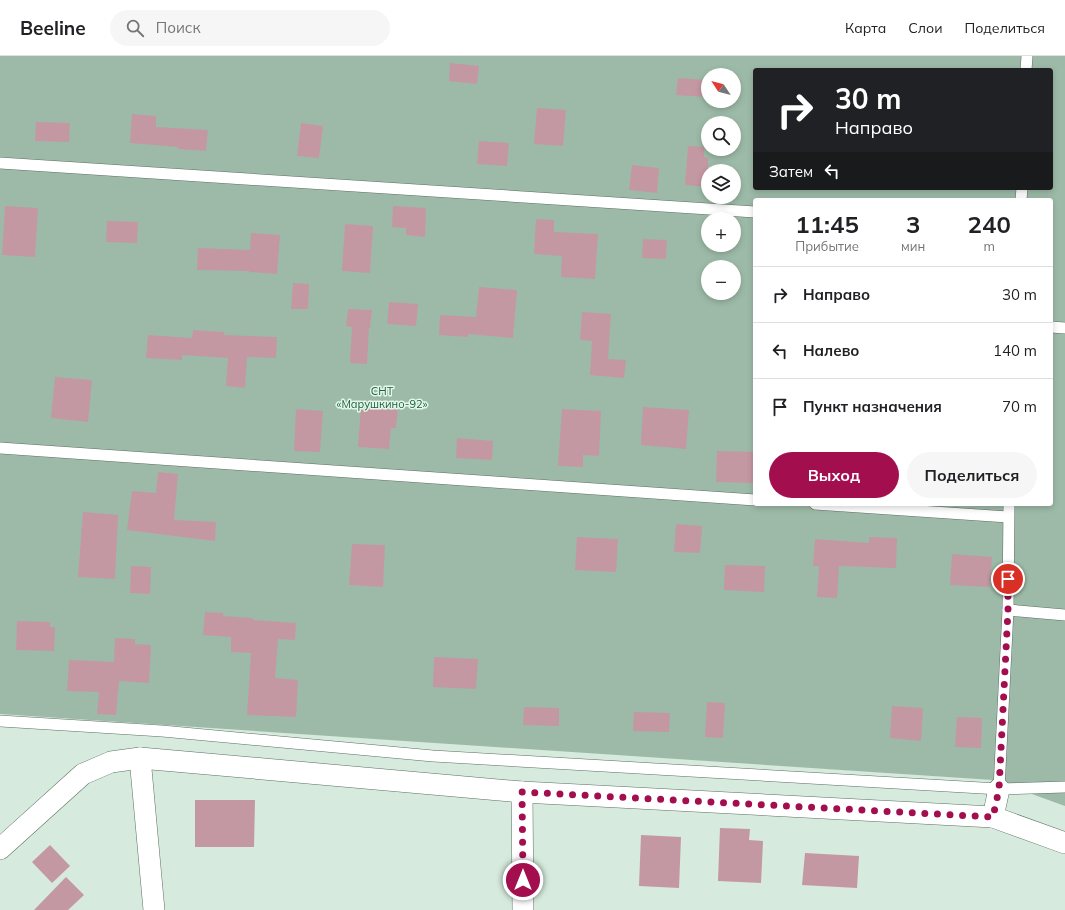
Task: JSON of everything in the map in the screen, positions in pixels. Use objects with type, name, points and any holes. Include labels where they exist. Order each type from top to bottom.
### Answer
[{"type":"street","points":[[140,758],[154,910]]},
{"type":"street","points":[[0,849],[83,774],[111,762],[140,758],[522,792],[993,817],[1065,843]]},
{"type":"street","points":[[993,817],[999,789]]},
{"type":"street","points":[[522,792],[523,910]]},
{"type":"lane","points":[[1026,68],[1027,56]]},
{"type":"lane","points":[[0,163],[753,212]]},
{"type":"lane","points":[[1053,327],[1065,328]]},
{"type":"lane","points":[[0,448],[753,500]]},
{"type":"lane","points":[[845,506],[1008,517]]},
{"type":"lane","points":[[999,789],[1008,610],[1009,506]]},
{"type":"lane","points":[[1008,610],[1065,614]]},
{"type":"lane","points":[[0,720],[162,731],[433,756],[999,789],[1065,787]]},
{"type":"green space","name":"СНТ «Марушкино-92»","points":[[0,56],[1065,56],[1065,806],[993,780],[0,714]]},
{"type":"building","points":[[450,63],[479,66],[477,84],[449,81]]},
{"type":"building","points":[[678,78],[701,80],[701,97],[676,95]]},
{"type":"building","points":[[537,108],[566,110],[563,146],[534,144]]},
{"type":"building","points":[[132,114],[156,116],[156,127],[208,130],[206,151],[130,143]]},
{"type":"building","points":[[36,122],[70,123],[69,142],[35,141]]},
{"type":"building","points":[[301,123],[323,126],[319,158],[297,156]]},
{"type":"building","points":[[479,141],[509,143],[507,166],[477,164]]},
{"type":"building","points":[[688,146],[701,147],[701,156],[708,158],[708,164],[701,164],[701,186],[685,185]]},
{"type":"building","points":[[632,165],[659,168],[657,193],[629,190]]},
{"type":"building","points":[[5,206],[38,208],[35,257],[2,255]]},
{"type":"building","points":[[393,206],[426,208],[425,237],[406,235],[406,228],[392,227]]},
{"type":"building","points":[[536,219],[554,220],[554,232],[598,234],[595,279],[561,277],[562,256],[534,254]]},
{"type":"building","points":[[107,221],[138,222],[137,243],[106,242]]},
{"type":"building","points":[[345,224],[373,226],[370,273],[342,271]]},
{"type":"building","points":[[251,233],[280,235],[277,274],[249,271],[197,270],[198,248],[250,250]]},
{"type":"building","points":[[643,239],[667,240],[666,259],[642,258]]},
{"type":"building","points":[[293,283],[309,284],[308,309],[291,309]]},
{"type":"building","points":[[479,287],[517,290],[513,338],[468,334],[468,337],[439,335],[440,315],[476,317]]},
{"type":"building","points":[[389,302],[418,304],[416,326],[387,324]]},
{"type":"building","points":[[348,309],[372,310],[369,328],[367,364],[350,363],[352,327],[346,326]]},
{"type":"building","points":[[582,312],[611,314],[608,359],[626,360],[624,378],[590,375],[592,341],[580,340]]},
{"type":"building","points":[[193,330],[224,332],[224,335],[277,337],[276,358],[247,357],[245,388],[226,386],[228,358],[182,355],[182,360],[146,358],[148,335],[192,338]]},
{"type":"building","points":[[55,377],[92,380],[88,422],[51,418]]},
{"type":"building","points":[[361,406],[398,408],[396,428],[391,428],[389,449],[358,447]]},
{"type":"building","points":[[643,407],[689,410],[686,449],[641,445]]},
{"type":"building","points":[[296,409],[323,411],[320,452],[294,451]]},
{"type":"building","points":[[562,409],[601,411],[599,456],[583,455],[583,467],[558,466]]},
{"type":"building","points":[[457,438],[493,441],[492,460],[456,458]]},
{"type":"building","points":[[717,451],[753,452],[753,483],[716,482]]},
{"type":"building","points":[[158,472],[178,474],[174,520],[216,522],[215,541],[127,530],[132,491],[156,493]]},
{"type":"building","points":[[83,512],[118,515],[115,579],[78,577]]},
{"type":"building","points":[[676,524],[702,526],[700,553],[674,552]]},
{"type":"building","points":[[577,537],[618,539],[616,572],[575,570]]},
{"type":"building","points":[[869,537],[897,538],[896,568],[839,566],[837,598],[817,597],[819,566],[813,566],[815,539],[869,543]]},
{"type":"building","points":[[352,544],[385,545],[383,587],[349,585]]},
{"type":"building","points":[[952,554],[992,557],[990,587],[950,585]]},
{"type":"building","points":[[725,565],[765,566],[764,592],[724,590]]},
{"type":"building","points":[[131,566],[151,567],[150,594],[130,593]]},
{"type":"building","points":[[205,612],[223,613],[223,616],[253,618],[253,620],[296,623],[295,640],[278,639],[275,678],[298,680],[296,717],[247,715],[251,653],[231,652],[231,637],[203,635]]},
{"type":"building","points":[[17,621],[50,622],[50,627],[55,627],[54,651],[16,650]]},
{"type":"building","points":[[115,638],[135,639],[135,644],[151,645],[149,683],[119,681],[116,715],[97,714],[99,692],[67,691],[69,660],[114,662]]},
{"type":"building","points":[[434,657],[478,659],[476,689],[433,687]]},
{"type":"building","points":[[707,702],[725,703],[723,738],[705,737]]},
{"type":"building","points":[[892,706],[923,708],[921,741],[890,738]]},
{"type":"building","points":[[524,707],[559,708],[559,726],[523,725]]},
{"type":"building","points":[[634,712],[670,713],[669,732],[633,731]]},
{"type":"building","points":[[957,717],[982,718],[981,748],[955,747]]},
{"type":"building","points":[[195,800],[255,800],[254,847],[195,847]]},
{"type":"building","points":[[720,828],[750,829],[749,840],[763,841],[761,883],[718,881]]},
{"type":"building","points":[[641,835],[681,837],[679,888],[639,886]]},
{"type":"building","points":[[50,845],[70,866],[52,883],[32,862]]},
{"type":"building","points":[[805,853],[859,856],[857,888],[802,885]]},
{"type":"building","points":[[66,877],[84,895],[68,910],[34,910]]},
{"type":"route","points":[[523,880],[522,792],[993,817],[999,789],[1008,610],[1008,579]]}]
